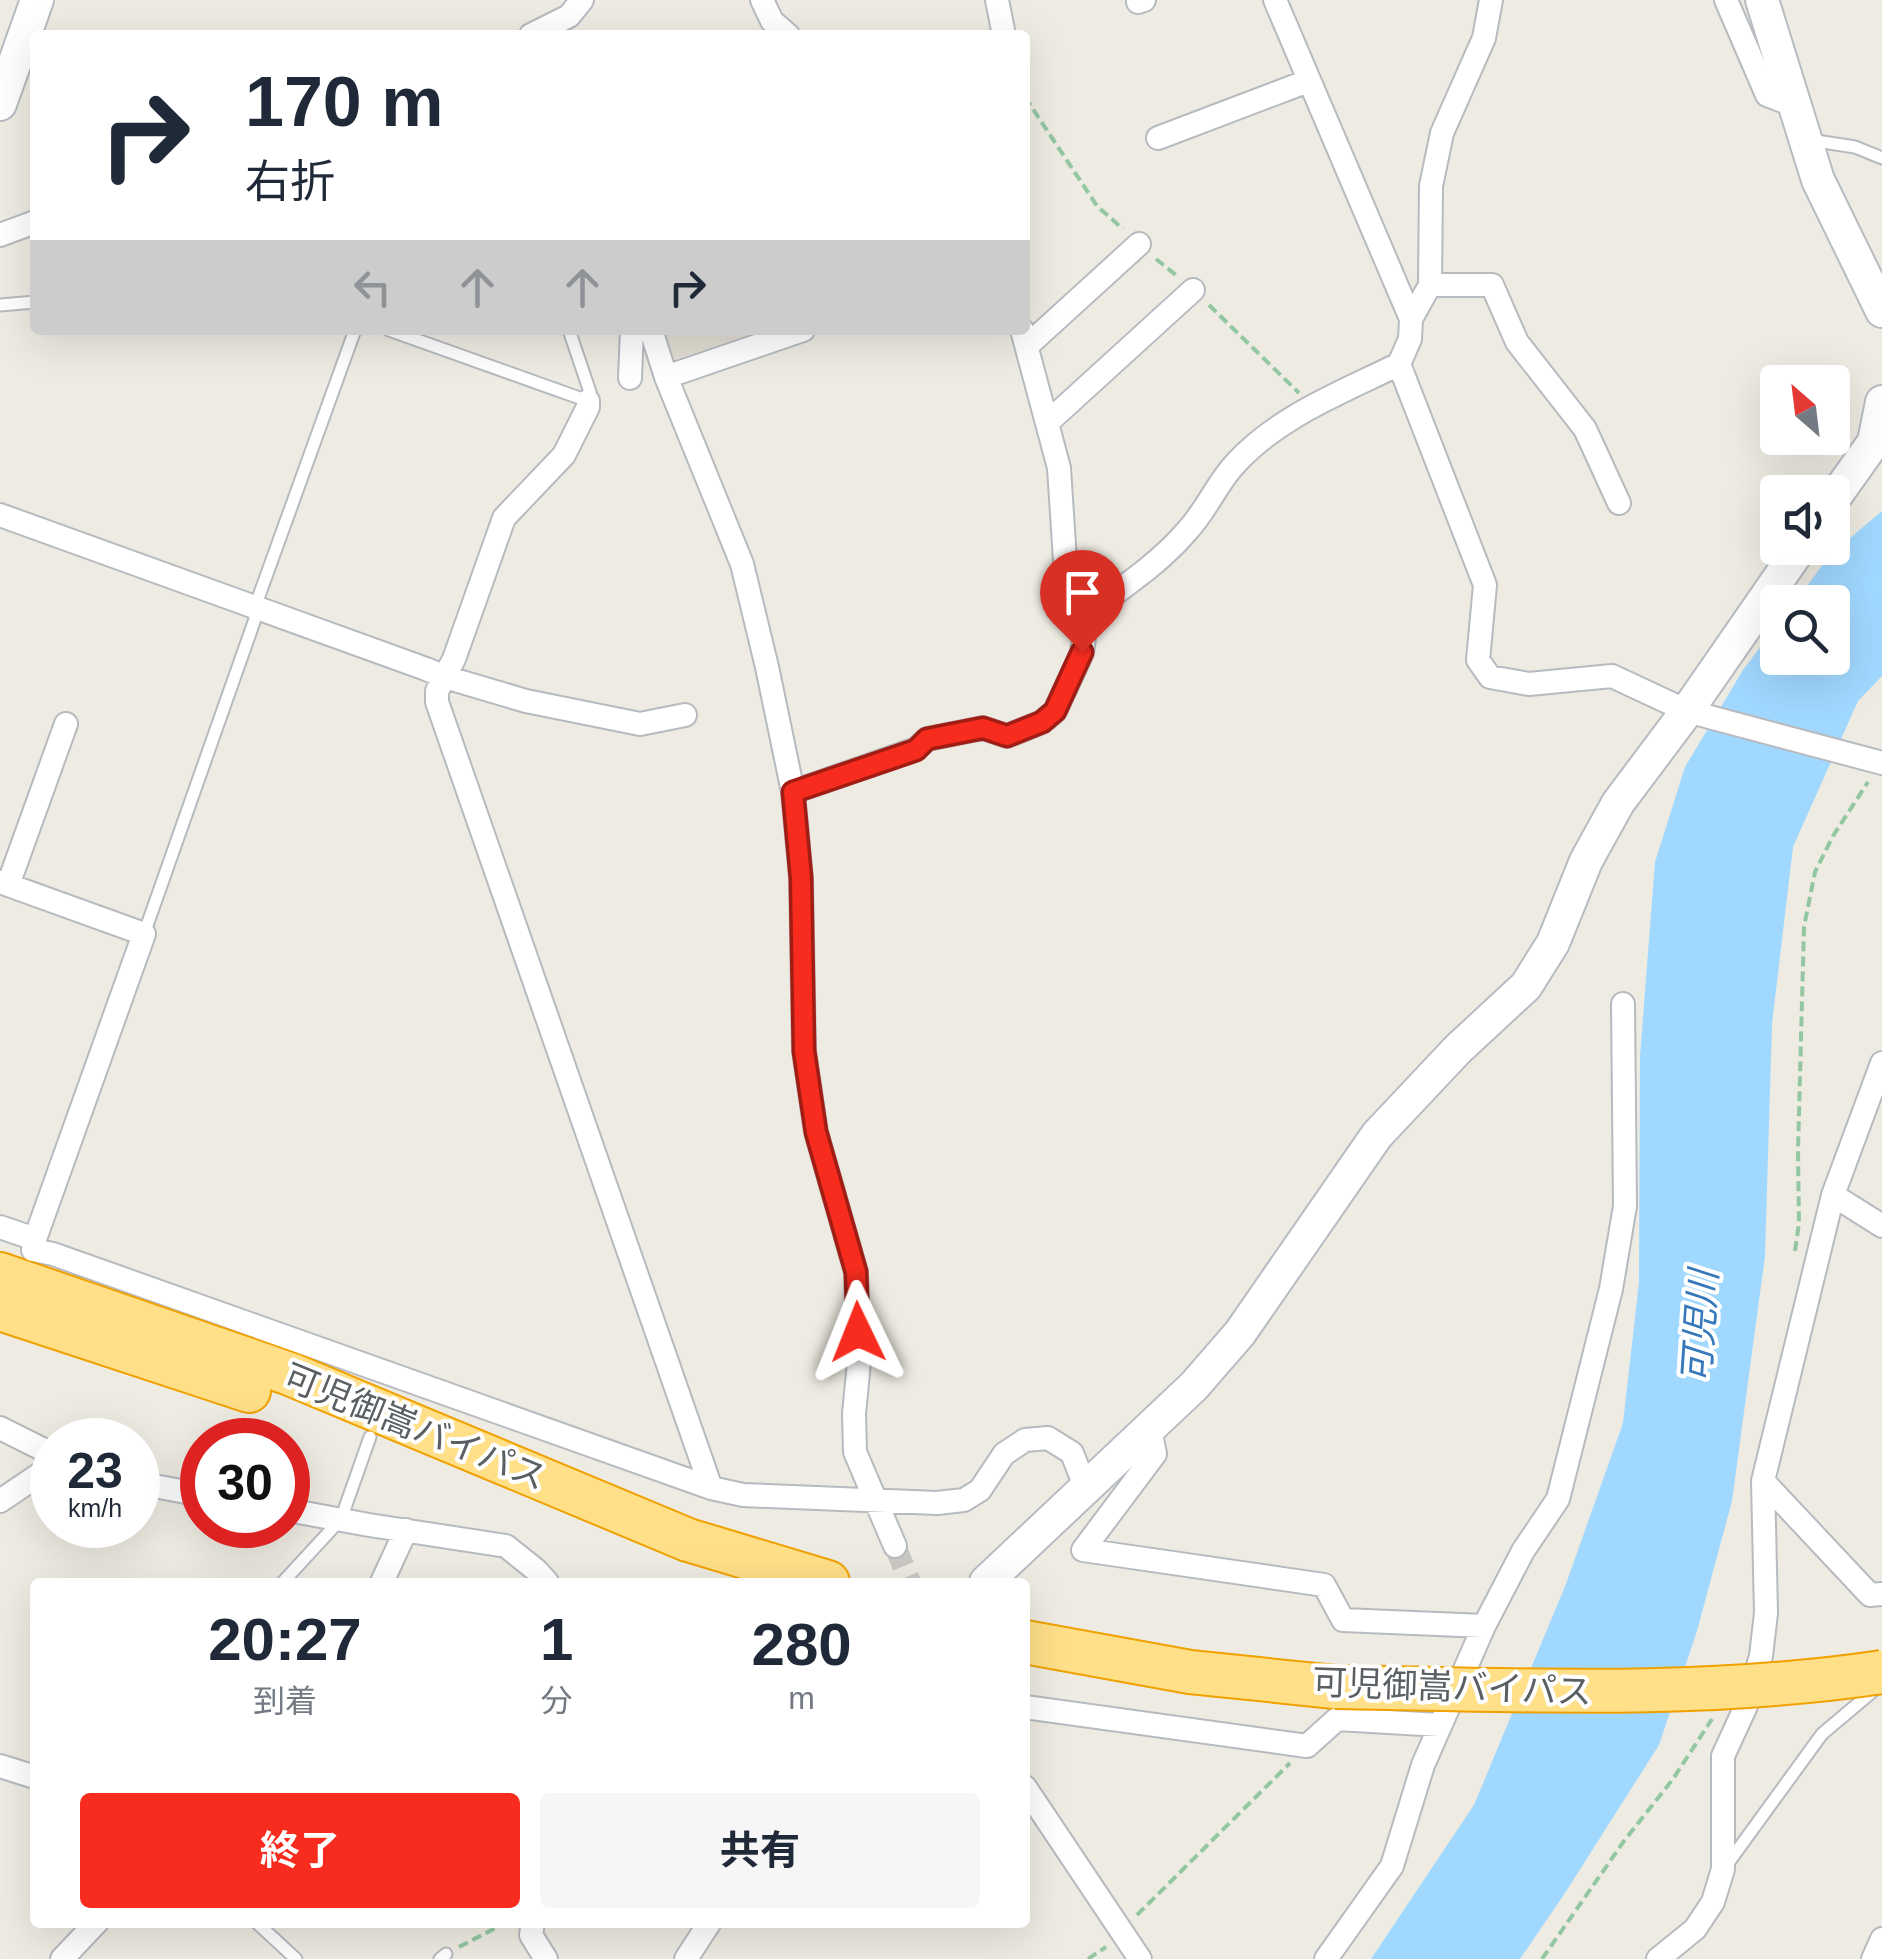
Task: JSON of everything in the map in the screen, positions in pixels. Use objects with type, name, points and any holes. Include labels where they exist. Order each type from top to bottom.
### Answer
[{"type":"highway","name":"可児御嵩バイパス","points":[[0,1274],[290,1374],[688,1540],[815,1578]]},
{"type":"highway","name":"可児御嵩バイパス","points":[[0,1309],[280,1400],[644,1550],[745,1578]]},
{"type":"highway","name":"可児御嵩バイパス","points":[[1030,1643],[1190,1672],[1335,1686],[1614,1692],[1774,1684],[1879,1684]]},
{"type":"street","points":[[0,104],[37,0]]},
{"type":"street","points":[[762,0],[772,21],[782,30]]},
{"type":"street","points":[[997,0],[1003,30]]},
{"type":"street","points":[[1087,614],[1166,554],[1190,528],[1235,464],[1267,436],[1313,406],[1398,364],[1410,339],[1411,319],[1275,0]]},
{"type":"street","points":[[1411,319],[1430,285],[1431,186],[1442,133],[1484,38],[1491,0]]},
{"type":"street","points":[[1726,0],[1767,95],[1796,106]]},
{"type":"street","points":[[1762,0],[1818,180],[1882,310]]},
{"type":"street","points":[[541,30],[573,13]]},
{"type":"street","points":[[1158,138],[1308,81]]},
{"type":"street","points":[[0,235],[30,224]]},
{"type":"street","points":[[1030,333],[1138,244]]},
{"type":"street","points":[[1430,285],[1492,286],[1518,342],[1585,429],[1619,503]]},
{"type":"street","points":[[1047,423],[1193,290]]},
{"type":"street","points":[[630,378],[632,335]]},
{"type":"street","points":[[653,335],[666,377],[742,564],[793,792],[801,878],[804,1051],[816,1132],[856,1272],[859,1362],[855,1452],[895,1546]]},
{"type":"street","points":[[666,377],[788,335]]},
{"type":"street","points":[[793,792],[916,750],[927,739],[983,728],[1007,736],[1042,722],[1055,711],[1082,652],[1087,614],[1065,560],[1059,468],[1024,338]]},
{"type":"street","points":[[1398,364],[1486,586],[1478,660],[1490,676],[1529,684],[1612,676],[1686,710],[1881,763]]},
{"type":"street","points":[[588,401],[564,454],[504,518],[436,702],[710,1488]]},
{"type":"street","points":[[1850,478],[1878,442],[1882,402]]},
{"type":"street","points":[[0,515],[445,678],[640,724],[685,714]]},
{"type":"street","points":[[990,1578],[1194,1386],[1240,1333],[1377,1135],[1526,986],[1553,943],[1586,861],[1618,803],[1788,565]]},
{"type":"street","points":[[66,724],[4,883],[144,934],[33,1250],[710,1488],[742,1495],[937,1503],[964,1500],[980,1490],[1004,1454],[1025,1440],[1048,1438],[1072,1452],[1086,1489]]},
{"type":"street","points":[[1326,1959],[1392,1866],[1424,1765],[1484,1626],[1523,1551],[1558,1499],[1611,1289],[1625,1206],[1623,1004]]},
{"type":"street","points":[[1658,1959],[1694,1929],[1713,1902],[1724,1869],[1723,1756],[1746,1706],[1761,1656],[1766,1613],[1763,1481],[1833,1195],[1882,1063]]},
{"type":"street","points":[[1833,1195],[1882,1226]]},
{"type":"street","points":[[0,1227],[35,1239]]},
{"type":"street","points":[[0,1428],[30,1443]]},
{"type":"street","points":[[1146,1433],[1152,1439],[1155,1454],[1083,1550],[1324,1586],[1343,1620],[1484,1626]]},
{"type":"street","points":[[0,1501],[30,1481]]},
{"type":"street","points":[[1763,1481],[1870,1594],[1882,1594]]},
{"type":"street","points":[[310,1514],[506,1546],[543,1578]]},
{"type":"street","points":[[384,1578],[406,1530]]},
{"type":"street","points":[[1030,1708],[1308,1746],[1337,1719],[1440,1725]]},
{"type":"street","points":[[0,1766],[30,1776]]},
{"type":"street","points":[[1030,1794],[1140,1959]]},
{"type":"street","points":[[62,1959],[91,1928]]},
{"type":"street","points":[[532,1928],[531,1934],[546,1959]]},
{"type":"street","points":[[686,1959],[706,1928]]},
{"type":"street","points":[[1873,1959],[1882,1939]]},
{"type":"lane","points":[[1806,139],[1856,147],[1882,158]]},
{"type":"lane","points":[[0,305],[30,302]]},
{"type":"lane","points":[[144,934],[255,618],[255,607],[353,335]]},
{"type":"lane","points":[[404,335],[588,401],[590,392],[571,335]]},
{"type":"lane","points":[[287,1578],[341,1519],[370,1438]]},
{"type":"lane","points":[[1724,1869],[1822,1734],[1879,1684]]},
{"type":"lane","points":[[262,1928],[296,1959]]},
{"type":"path","points":[[1030,105],[1097,206],[1193,290],[1313,406]]},
{"type":"path","points":[[1795,1257],[1804,926],[1815,872],[1833,836],[1881,763]]},
{"type":"path","points":[[1542,1959],[1624,1841],[1674,1779],[1716,1713]]},
{"type":"path","points":[[1088,1959],[1108,1946],[1308,1746]]},
{"type":"path","points":[[443,1956],[496,1928]]},
{"type":"shaded area","points":[[666,335],[748,335],[674,360]]},
{"type":"water","name":"可児川","points":[[1882,511],[1882,676],[1858,701],[1793,847],[1772,1024],[1765,1256],[1732,1501],[1697,1631],[1659,1745],[1520,1959],[1371,1959],[1474,1805],[1566,1584],[1623,1423],[1639,1282],[1640,1056],[1655,862],[1685,767],[1760,648],[1760,675],[1850,675],[1850,585],[1808,585],[1823,565],[1850,565],[1850,538]]},
{"type":"tunnel","points":[[895,1546],[908,1578]]},
{"type":"route","points":[[858,1332],[856,1272],[816,1132],[804,1051],[801,878],[793,792],[916,750],[927,739],[983,728],[1007,736],[1042,722],[1055,711],[1082,652]]}]
